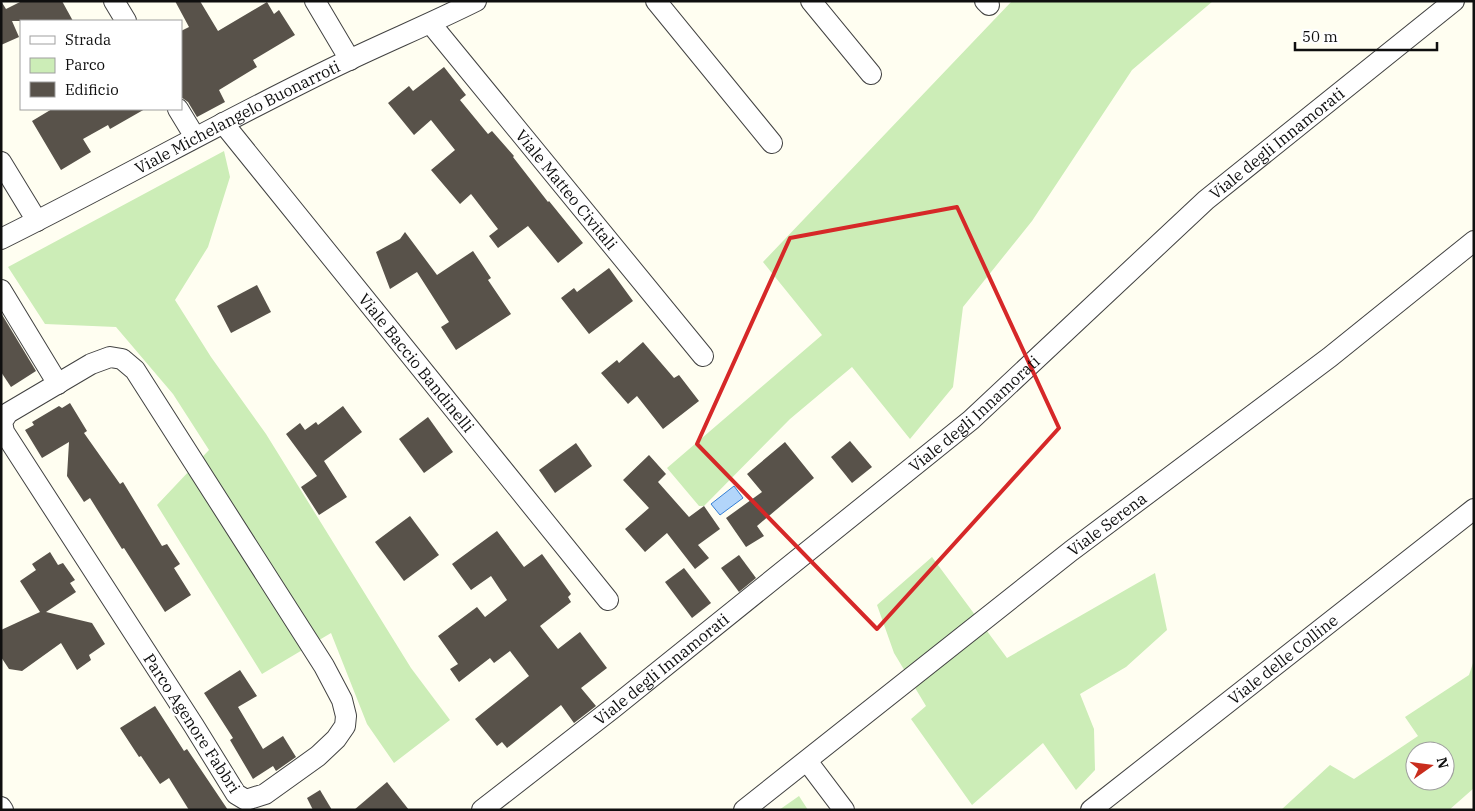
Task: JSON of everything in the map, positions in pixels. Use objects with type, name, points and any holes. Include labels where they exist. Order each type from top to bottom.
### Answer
[{"type":"street","points":[[114,1],[125,20]]},
{"type":"street","points":[[315,1],[350,60]]},
{"type":"street","name":"Viale Michelangelo Buonarroti","points":[[1,239],[195,137],[350,60],[431,24],[476,1]]},
{"type":"street","points":[[656,1],[772,143]]},
{"type":"street","points":[[812,1],[871,74]]},
{"type":"street","name":"Viale degli Innamorati","points":[[482,810],[613,708],[971,420],[1206,200],[1454,1]]},
{"type":"street","name":"Viale Matteo Civitali","points":[[431,24],[703,356]]},
{"type":"street","points":[[179,110],[195,137]]},
{"type":"street","name":"Viale Baccio Bandinelli","points":[[223,123],[608,600]]},
{"type":"street","points":[[1,162],[37,221]]},
{"type":"street","name":"Viale Serena","points":[[744,810],[1071,551],[1330,357],[1474,241]]},
{"type":"street","points":[[1,290],[58,384]]},
{"type":"street","name":"Parco Agenore Fabbri","points":[[110,357],[122,359],[135,370],[324,666],[342,700],[346,716],[345,726],[336,739],[318,756],[264,794],[246,800],[236,794],[4,432],[2,422],[8,413],[58,384],[91,364],[110,357]]},
{"type":"street","name":"Viale delle Colline","points":[[1091,810],[1474,509]]},
{"type":"street","points":[[807,761],[844,810]]},
{"type":"highlighted area","points":[[957,207],[1059,428],[877,629],[697,444],[790,238]]},
{"type":"green space","points":[[1012,1],[1213,1],[1132,70],[1032,221],[963,307],[953,387],[910,439],[852,367],[790,419],[704,506],[699,506],[667,468],[822,335],[763,262]]},
{"type":"green space","points":[[224,151],[230,177],[208,247],[175,300],[211,357],[266,434],[411,668],[450,720],[394,763],[367,724],[331,633],[262,674],[157,505],[209,450],[173,394],[116,327],[45,324],[8,267]]},
{"type":"green space","points":[[932,557],[1007,658],[1155,573],[1167,630],[1126,667],[1080,694],[1094,729],[1095,770],[1076,790],[1043,743],[972,805],[911,719],[926,706],[894,653],[877,605]]},
{"type":"green space","points":[[1474,660],[1474,788],[1449,810],[1281,810],[1330,765],[1354,779],[1405,745],[1405,791],[1455,791],[1455,741],[1411,741],[1418,736],[1405,717],[1469,675]]},
{"type":"green space","points":[[799,796],[808,810],[779,810]]},
{"type":"water","points":[[734,486],[743,498],[720,515],[711,504]]},
{"type":"building","points":[[1,1],[6,9],[22,1],[62,1],[72,20],[12,21],[19,37],[1,45]]},
{"type":"building","points":[[175,1],[200,1],[218,31],[267,2],[274,14],[279,10],[295,35],[253,60],[257,67],[219,90],[225,102],[197,117],[188,102],[182,98],[182,30],[189,27]]},
{"type":"building","points":[[444,67],[466,95],[460,100],[488,134],[492,131],[514,156],[548,202],[583,243],[558,263],[528,226],[498,248],[489,236],[498,229],[471,194],[460,204],[431,170],[455,150],[431,120],[414,135],[388,103],[409,86],[413,91]]},
{"type":"building","points":[[50,110],[143,110],[110,129],[108,125],[83,139],[91,152],[61,170],[32,121]]},
{"type":"building","points":[[405,232],[437,275],[473,251],[491,278],[488,280],[511,314],[456,350],[441,327],[449,322],[417,272],[390,289],[376,252],[400,239]]},
{"type":"building","points":[[609,268],[633,301],[589,334],[561,298],[574,288],[577,292]]},
{"type":"building","points":[[257,285],[271,312],[231,333],[217,306]]},
{"type":"building","points":[[1,313],[36,371],[11,387],[1,372]]},
{"type":"building","points":[[643,342],[674,378],[679,375],[699,401],[663,429],[637,396],[628,404],[601,373],[617,360],[619,363]]},
{"type":"building","points":[[70,403],[87,431],[84,433],[120,484],[123,482],[162,546],[167,544],[180,564],[174,568],[191,595],[165,612],[90,498],[84,502],[67,476],[69,442],[42,458],[25,430],[34,425],[32,422],[59,406],[62,408]]},
{"type":"building","points":[[343,406],[362,432],[324,461],[347,497],[319,515],[301,487],[317,476],[286,434],[300,423],[305,430],[316,422],[318,425]]},
{"type":"building","points":[[428,417],[453,452],[424,473],[399,439]]},
{"type":"building","points":[[850,441],[872,467],[852,483],[831,457]]},
{"type":"building","points":[[785,442],[814,478],[757,526],[764,536],[746,547],[726,518],[762,492],[747,474]]},
{"type":"building","points":[[576,443],[592,466],[555,493],[539,470]]},
{"type":"building","points":[[649,455],[666,474],[658,482],[689,517],[704,506],[720,529],[698,545],[709,558],[695,569],[667,533],[645,552],[625,529],[649,508],[623,480]]},
{"type":"building","points":[[410,516],[439,555],[404,581],[375,542]]},
{"type":"building","points":[[497,531],[524,567],[542,554],[571,594],[568,597],[571,602],[540,626],[558,649],[580,632],[607,668],[581,688],[596,706],[574,723],[561,705],[507,748],[502,742],[497,746],[475,719],[529,676],[510,651],[494,663],[490,658],[459,682],[450,669],[458,664],[438,636],[477,607],[485,617],[507,600],[491,576],[471,590],[452,564]]},
{"type":"building","points":[[50,552],[58,565],[63,563],[75,580],[70,583],[76,592],[46,612],[92,623],[105,644],[89,655],[91,660],[77,670],[61,643],[22,671],[9,669],[1,657],[1,630],[40,612],[20,581],[36,570],[32,564]]},
{"type":"building","points":[[739,555],[756,578],[739,592],[721,568]]},
{"type":"building","points":[[684,568],[711,603],[692,618],[665,582]]},
{"type":"building","points":[[240,670],[257,696],[238,707],[263,749],[283,736],[296,757],[276,771],[273,766],[253,779],[230,740],[233,738],[204,693]]},
{"type":"building","points":[[155,706],[184,751],[187,749],[228,810],[189,810],[169,778],[160,784],[141,756],[139,757],[120,728]]},
{"type":"building","points":[[387,782],[409,810],[354,810]]},
{"type":"building","points":[[320,790],[332,810],[313,810],[307,798]]}]
